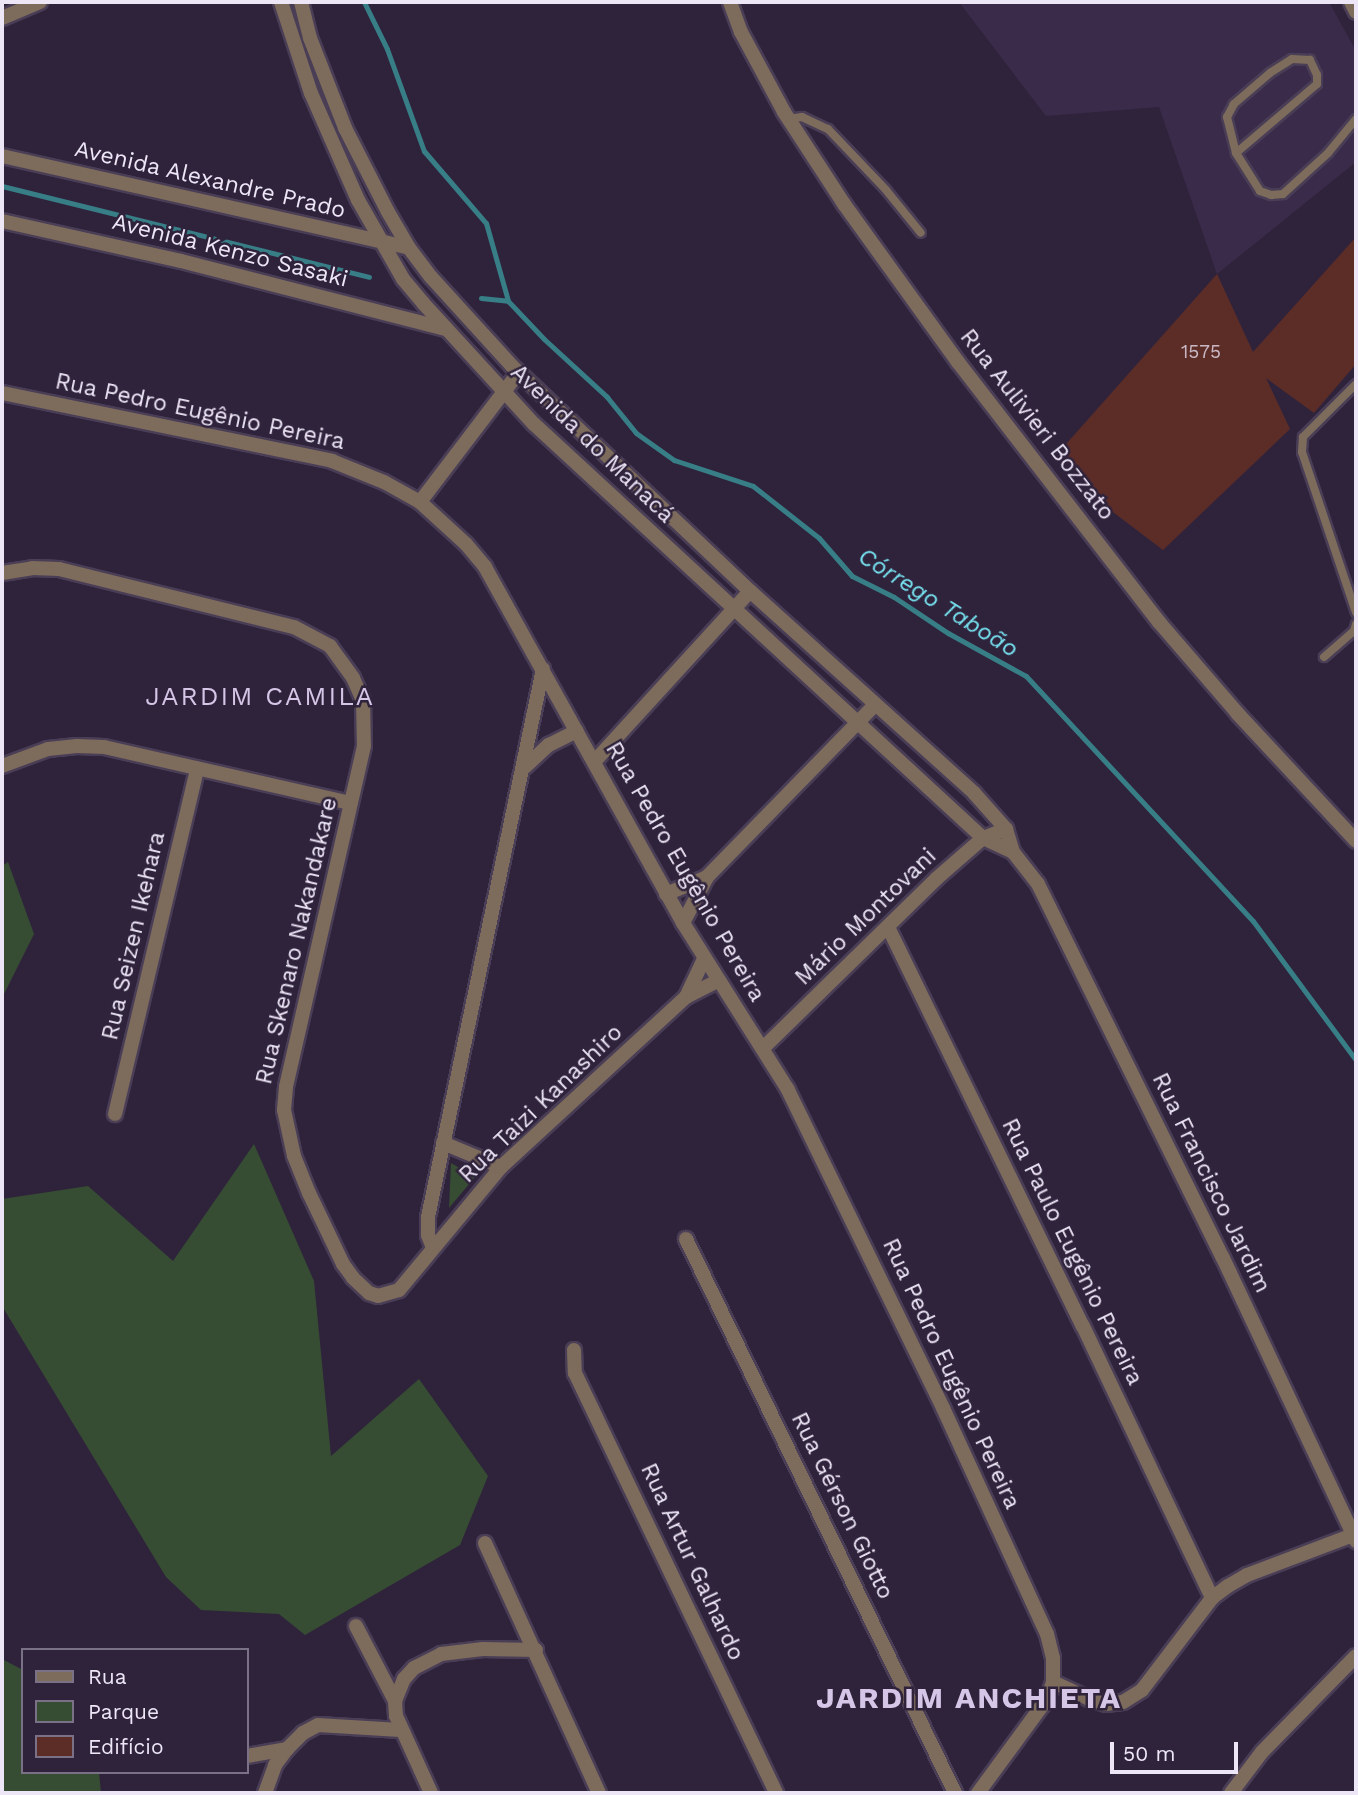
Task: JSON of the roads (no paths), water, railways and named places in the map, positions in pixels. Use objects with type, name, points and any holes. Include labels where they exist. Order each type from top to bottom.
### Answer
[{"type":"street","points":[[2,18],[40,2]]},
{"type":"street","name":"Avenida do Manacá","points":[[281,2],[329,138],[381,242],[403,279],[423,303],[503,392],[734,610],[983,838]]},
{"type":"street","name":"Avenida do Manacá","points":[[301,2],[310,38],[341,118],[409,248],[431,277],[519,372],[750,591],[974,793],[1006,829]]},
{"type":"street","name":"Rua Aulivieri Bozzato","points":[[730,2],[741,32],[788,119],[844,204],[958,362],[1159,622],[1238,714],[1356,841]]},
{"type":"street","points":[[1351,2],[1356,12]]},
{"type":"street","name":"Avenida Alexandre Prado","points":[[2,156],[409,248]]},
{"type":"street","name":"Avenida Kenzo Sasaki","points":[[2,221],[181,261],[446,330]]},
{"type":"street","points":[[388,313],[423,303],[431,277]]},
{"type":"street","points":[[420,502],[519,372]]},
{"type":"street","name":"Rua Pedro Eugênio Pereira","points":[[2,393],[332,461],[384,482],[420,502],[466,544],[485,567],[666,894],[717,981],[764,1047],[804,1121],[1036,1606],[1053,1658],[1053,1682]]},
{"type":"street","name":"Rua Skenaro Nakandakare","points":[[2,573],[32,568],[59,569],[293,627],[330,646],[353,678],[365,711],[365,746],[286,1087],[284,1110],[287,1133],[309,1193],[344,1264],[353,1278],[369,1293],[378,1296],[399,1290],[433,1248]]},
{"type":"street","points":[[594,762],[750,591]]},
{"type":"street","points":[[433,1248],[428,1235],[428,1217],[543,669]]},
{"type":"street","points":[[683,923],[707,877],[875,705]]},
{"type":"street","points":[[524,768],[549,745],[577,731]]},
{"type":"street","points":[[2,766],[48,749],[104,747],[351,803]]},
{"type":"street","name":"Rua Seizen Ikehara","points":[[115,1114],[197,769]]},
{"type":"street","name":"Mário Montovani","points":[[764,1047],[983,838],[1006,829]]},
{"type":"street","name":"Rua Francisco Jardim","points":[[1006,829],[1013,852],[1038,884],[1051,907],[1223,1258],[1354,1538]]},
{"type":"street","name":"Rua Francisco Jardim","points":[[983,838],[1013,852]]},
{"type":"street","points":[[666,894],[707,877]]},
{"type":"street","name":"Rua Paulo Eugênio Pereira","points":[[888,928],[1083,1326],[1212,1598]]},
{"type":"street","name":"Rua Taizi Kanashiro","points":[[686,997],[704,959]]},
{"type":"street","name":"Rua Taizi Kanashiro","points":[[433,1248],[501,1167],[686,997],[717,981]]},
{"type":"street","points":[[443,1143],[501,1167]]},
{"type":"street","name":"Rua Gérson Giotto","points":[[686,1239],[955,1793]]},
{"type":"street","name":"Rua Artur Galhardo","points":[[574,1350],[575,1373],[776,1793]]},
{"type":"street","points":[[978,1793],[1039,1713],[1053,1682],[1089,1699],[1107,1704],[1123,1702],[1133,1697],[1212,1598],[1247,1575],[1354,1538]]},
{"type":"street","points":[[485,1543],[599,1793]]},
{"type":"street","points":[[356,1626],[395,1701],[400,1730],[431,1793]]},
{"type":"street","points":[[395,1701],[404,1679],[414,1668],[441,1654],[483,1649],[536,1650]]},
{"type":"street","points":[[1231,1793],[1262,1752],[1356,1656]]},
{"type":"street","points":[[265,1793],[275,1765],[287,1749],[303,1733],[318,1725],[400,1730]]},
{"type":"street","points":[[248,1756],[287,1749]]},
{"type":"lane","points":[[1236,153],[1317,84],[1317,75],[1310,60],[1292,59],[1270,73],[1234,104],[1227,117],[1236,153],[1260,191],[1271,195],[1283,194],[1328,153],[1356,119]]},
{"type":"lane","points":[[788,119],[802,117],[828,129],[886,190],[921,233]]},
{"type":"lane","points":[[1356,384],[1303,437],[1302,452],[1356,612]]},
{"type":"lane","points":[[1324,657],[1354,631],[1356,624]]},
{"type":"waterway","name":"Córrego Taboão","points":[[364,2],[387,49],[424,151],[486,223],[508,301],[544,339],[607,397],[636,433],[674,460],[753,486],[819,538],[852,576],[894,597],[948,633],[1026,676],[1253,921],[1356,1060]]},
{"type":"waterway","points":[[2,186],[369,277]]},
{"type":"waterway","points":[[481,298],[508,301]]},
{"type":"district","name":"JARDIM CAMILA","points":[[260,697]]},
{"type":"district","name":"JARDIM ANCHIETA","points":[[969,1698]]}]
